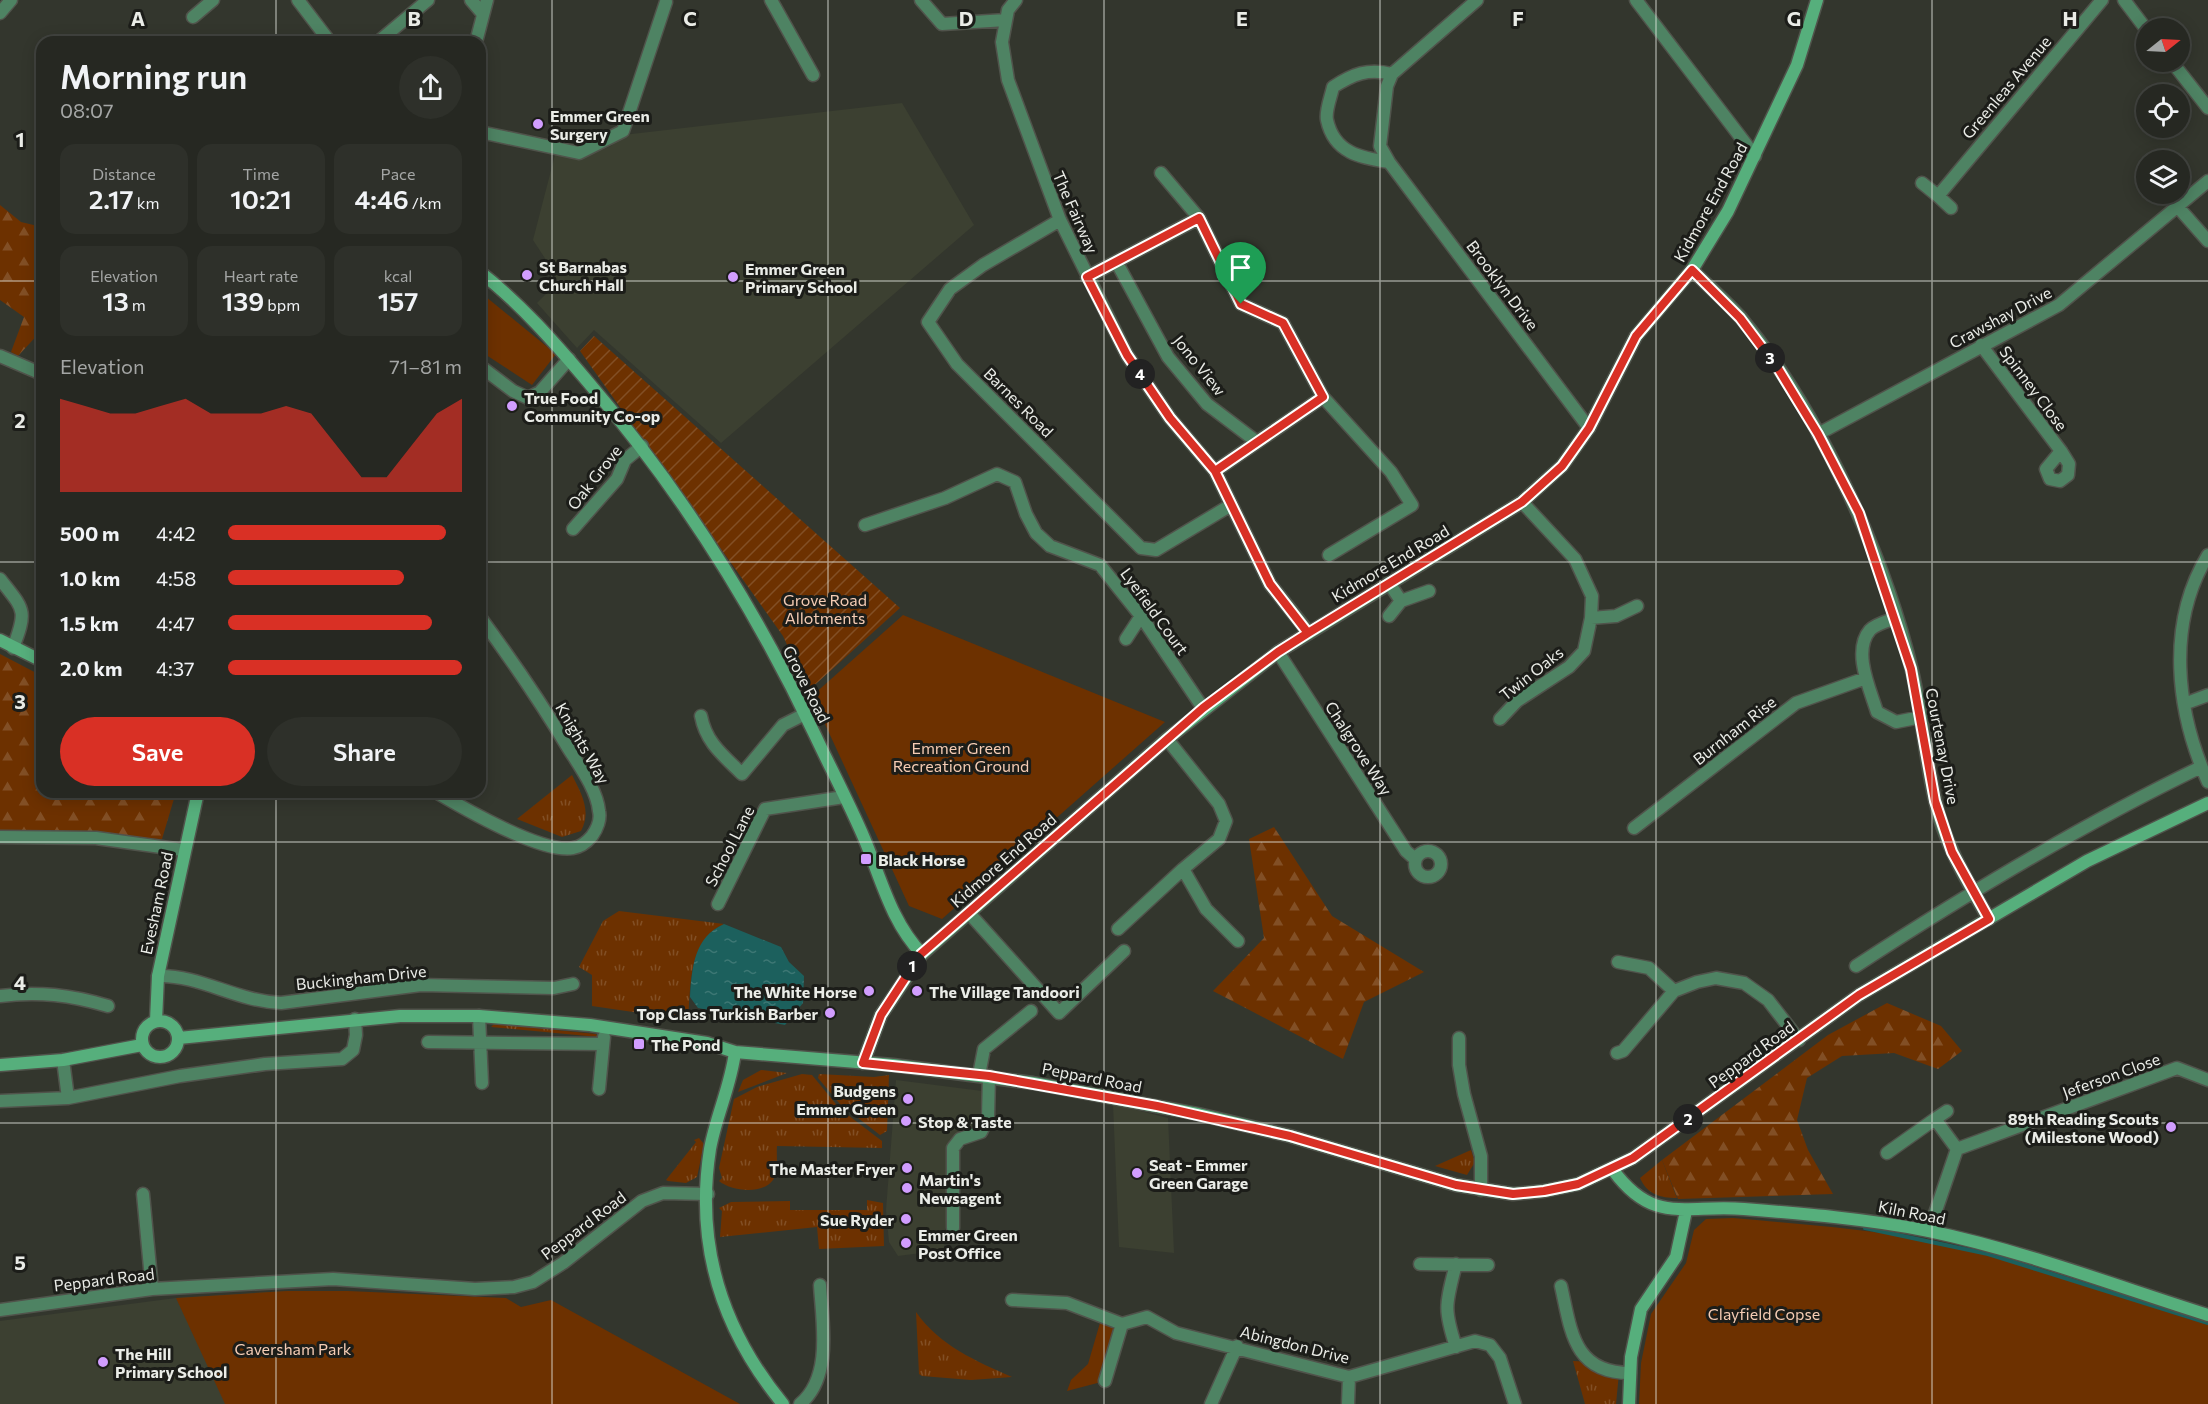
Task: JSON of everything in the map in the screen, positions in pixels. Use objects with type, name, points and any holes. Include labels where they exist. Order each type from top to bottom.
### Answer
[{"type":"street","points":[[0,13],[11,0]]},
{"type":"street","points":[[193,17],[213,0]]},
{"type":"street","points":[[298,0],[325,36]]},
{"type":"street","points":[[385,36],[428,0]]},
{"type":"street","points":[[471,0],[483,14]]},
{"type":"street","points":[[478,36],[487,0]]},
{"type":"street","points":[[771,0],[813,75]]},
{"type":"street","points":[[921,0],[942,24],[1006,20]]},
{"type":"street","name":"The Fairway","points":[[1016,0],[1008,10],[1002,42],[1008,80],[1060,220],[1127,355],[1170,418],[1215,471],[1270,584],[1308,633]]},
{"type":"street","points":[[1389,162],[1361,158],[1339,146],[1327,119],[1333,87],[1354,74],[1376,70],[1392,74],[1477,0]]},
{"type":"street","points":[[1636,0],[1755,156]]},
{"type":"street","name":"Kidmore End Road","points":[[863,1063],[881,1015],[921,954],[1203,708],[1278,652],[1522,502],[1562,466],[1589,428],[1636,336],[1692,270],[1728,211],[1797,65],[1817,0]]},
{"type":"street","name":"Greenleas Avenue","points":[[1938,196],[2102,0]]},
{"type":"street","points":[[2124,0],[2138,18]]},
{"type":"street","points":[[486,133],[579,153],[623,131],[666,2]]},
{"type":"street","points":[[2180,72],[2208,108]]},
{"type":"street","name":"Brooklyn Drive","points":[[1392,74],[1387,86],[1380,146],[1389,162],[1589,428]]},
{"type":"street","points":[[1161,173],[1199,218],[1241,304],[1283,323],[1323,397],[1391,472],[1412,505],[1329,555]]},
{"type":"street","name":"Crawshay Drive","points":[[1818,434],[2059,305],[2208,181]]},
{"type":"street","points":[[1922,183],[1952,208]]},
{"type":"street","points":[[2178,207],[2208,241]]},
{"type":"street","points":[[1087,277],[1199,218]]},
{"type":"street","name":"Barnes Road","points":[[1060,220],[982,265],[950,289],[928,322],[957,364],[1141,548],[1156,550],[1231,505]]},
{"type":"street","name":"Jono View","points":[[1117,262],[1168,357],[1207,404],[1257,442]]},
{"type":"street","name":"Courtenay Drive","points":[[1692,270],[1740,318],[1779,370],[1818,434],[1859,513],[1896,618],[1911,669],[1935,801],[1952,852],[1989,919]]},
{"type":"street","name":"Grove Road","points":[[486,277],[499,287],[568,359],[642,446],[690,514],[745,602],[805,714],[863,836],[897,922],[905,937],[921,954]]},
{"type":"street","name":"Spinney Close","points":[[1981,345],[2061,452]]},
{"type":"street","points":[[0,356],[36,371]]},
{"type":"street","points":[[486,371],[513,391],[528,398],[540,392],[568,359]]},
{"type":"street","points":[[1215,471],[1323,397]]},
{"type":"street","name":"Oak Grove","points":[[573,529],[617,479],[625,460],[642,446]]},
{"type":"street","name":"Lyefield Court","points":[[865,525],[945,498],[997,474],[1015,482],[1026,514],[1036,533],[1050,546],[1100,566],[1141,616],[1203,708]]},
{"type":"street","name":"Twin Oaks","points":[[1500,719],[1517,701],[1569,667],[1584,651],[1591,618],[1592,596],[1575,559],[1522,502]]},
{"type":"street","points":[[2208,555],[2187,599],[2182,629],[2180,668],[2190,735],[2208,782]]},
{"type":"street","points":[[0,579],[21,606],[23,613],[23,621],[13,648]]},
{"type":"street","points":[[1389,583],[1401,601]]},
{"type":"street","points":[[1389,616],[1401,601],[1429,591]]},
{"type":"street","points":[[1591,618],[1616,616],[1637,606]]},
{"type":"street","points":[[1126,639],[1141,616]]},
{"type":"street","points":[[1896,618],[1871,628],[1862,644],[1866,678],[1877,712],[1896,722],[1921,717]]},
{"type":"street","name":"Knights Way","points":[[446,798],[478,816],[551,847],[562,849],[583,845],[594,834],[599,823],[596,799],[579,765],[525,677],[486,625]]},
{"type":"street","points":[[0,640],[36,658]]},
{"type":"street","name":"Chalgrove Way","points":[[1278,652],[1406,851],[1415,859]]},
{"type":"street","name":"Burnham Rise","points":[[1634,828],[1796,704],[1866,678]]},
{"type":"street","points":[[2184,704],[2208,695]]},
{"type":"street","points":[[701,716],[704,731],[712,746],[742,774],[783,725],[805,714]]},
{"type":"street","points":[[1118,929],[1219,839],[1226,821],[1219,804],[1167,739]]},
{"type":"street","points":[[1857,966],[1972,890],[2144,794],[2201,766]]},
{"type":"street","name":"School Lane","points":[[718,904],[765,809],[844,797]]},
{"type":"street","name":"Evesham Road","points":[[156,1021],[158,976],[183,850],[196,798]]},
{"type":"street","name":"Peppard Road","points":[[735,1052],[984,1075],[1198,1114],[1290,1136],[1456,1185],[1513,1194],[1544,1191],[1578,1184],[1613,1170],[1799,1040],[1859,995],[2087,861],[2208,803]]},
{"type":"street","points":[[0,837],[96,838],[183,850]]},
{"type":"street","points":[[1183,869],[1206,909],[1238,941]]},
{"type":"street","points":[[969,913],[1059,1013],[1124,951]]},
{"type":"street","points":[[1618,962],[1649,968],[1674,992]]},
{"type":"street","name":"Buckingham Drive","points":[[158,976],[180,975],[226,993],[270,1002],[421,986],[554,988],[573,984]]},
{"type":"street","points":[[1617,1053],[1623,1051],[1637,1037],[1674,992],[1716,978],[1744,983],[1768,1000],[1799,1040]]},
{"type":"street","points":[[0,996],[30,992],[73,996],[108,1006]]},
{"type":"street","points":[[953,1228],[953,1149],[960,1139],[981,1132],[988,1117],[984,1049],[1031,1011]]},
{"type":"street","points":[[179,1038],[280,1029],[355,1019],[438,1015],[479,1016],[606,1027],[707,1043],[735,1052],[733,1070],[710,1149],[708,1240],[718,1293],[740,1344],[783,1404]]},
{"type":"street","points":[[479,1016],[482,1083]]},
{"type":"street","points":[[0,1101],[68,1098],[254,1065],[342,1059],[353,1050],[356,1035],[355,1019]]},
{"type":"street","points":[[156,1021],[163,1021],[174,1027],[179,1038],[175,1050],[165,1057],[153,1056],[142,1045],[144,1031],[156,1021]]},
{"type":"street","points":[[599,1089],[606,1027]]},
{"type":"street","points":[[1459,1038],[1459,1065],[1464,1094],[1481,1156],[1481,1190]]},
{"type":"street","points":[[428,1042],[603,1044]]},
{"type":"street","points":[[0,1065],[63,1060],[142,1045]]},
{"type":"street","points":[[63,1060],[68,1098]]},
{"type":"street","name":"Jeferson Close","points":[[1957,1149],[2177,1068],[2208,1080]]},
{"type":"street","points":[[1887,1153],[1947,1111]]},
{"type":"street","points":[[1929,1231],[1957,1149],[1935,1119]]},
{"type":"street","name":"Kiln Road","points":[[1613,1170],[1626,1187],[1648,1204],[1686,1211],[1734,1208],[1858,1219],[1929,1231],[1989,1245],[2208,1315]]},
{"type":"street","name":"Peppard Road","points":[[0,1310],[152,1289],[333,1279],[475,1289],[514,1287],[533,1282],[563,1263],[642,1201],[663,1193],[708,1194]]},
{"type":"street","points":[[143,1194],[152,1289]]},
{"type":"street","points":[[1629,1404],[1630,1373],[1641,1309],[1676,1257],[1686,1211]]},
{"type":"street","points":[[1420,1264],[1488,1265]]},
{"type":"street","points":[[1456,1264],[1447,1299],[1446,1318],[1456,1347]]},
{"type":"street","points":[[800,1404],[812,1389],[820,1371],[823,1335],[820,1285]]},
{"type":"street","points":[[1561,1286],[1573,1340],[1591,1362],[1609,1373],[1630,1373]]},
{"type":"street","points":[[1012,1300],[1067,1303],[1122,1324],[1106,1382]]},
{"type":"street","name":"Abingdon Drive","points":[[1122,1324],[1147,1317],[1176,1333],[1237,1346],[1349,1377],[1475,1341],[1490,1345],[1500,1358],[1515,1404]]},
{"type":"street","points":[[1211,1404],[1237,1346]]},
{"type":"street","points":[[1348,1404],[1349,1377]]},
{"type":"shaded area","name":"Emmer Green Primary School","points":[[902,103],[974,225],[721,443],[594,330],[577,348],[537,303],[553,287],[550,266],[533,240],[555,155],[584,157],[611,146],[623,135]]},
{"type":"shaded area","points":[[896,1080],[982,1091],[979,1127],[951,1147],[944,1250],[898,1256],[889,1242],[886,1210]]},
{"type":"shaded area","points":[[1113,1104],[1168,1118],[1174,1253],[1119,1247]]},
{"type":"shaded area","points":[[287,1291],[346,1404],[0,1404],[0,1321],[176,1298]]},
{"type":"green space","points":[[0,205],[21,222],[36,226],[36,336],[18,356],[11,352],[24,317],[0,300]]},
{"type":"green space","points":[[486,297],[556,354],[532,385],[486,355]]},
{"type":"green space","name":"Grove Road Allotments","points":[[594,336],[900,608],[808,691],[783,636],[580,351]]},
{"type":"green space","name":"Emmer Green Recreation Ground","points":[[903,615],[1165,722],[942,919],[909,906],[812,696]]},
{"type":"green space","points":[[0,654],[36,673],[36,798],[174,798],[162,839],[0,834]]},
{"type":"green space","points":[[572,775],[584,802],[586,816],[581,831],[562,837],[517,819]]},
{"type":"green space","points":[[1274,827],[1332,916],[1424,972],[1364,1002],[1343,1059],[1213,991],[1264,938],[1249,839]]},
{"type":"green space","points":[[619,911],[724,924],[712,931],[698,952],[691,978],[688,1020],[592,1006],[592,975],[579,967],[603,921]]},
{"type":"green space","points":[[1887,1003],[1941,1026],[1962,1051],[1938,1069],[1894,1053],[1842,1056],[1807,1078],[1797,1120],[1808,1150],[1833,1194],[1678,1199],[1662,1160],[1828,1035]]},
{"type":"green space","points":[[494,1024],[596,1034],[598,1037],[491,1027]]},
{"type":"green space","points":[[761,1070],[787,1073],[738,1092],[743,1080]]},
{"type":"green space","points":[[802,1074],[812,1075],[840,1109],[882,1141],[882,1148],[777,1146],[776,1173],[768,1185],[746,1190],[731,1187],[719,1181],[722,1178],[719,1168],[734,1099],[757,1087]]},
{"type":"green space","points":[[819,1074],[874,1077],[889,1075],[887,1131],[880,1135],[840,1104],[818,1078]]},
{"type":"green space","points":[[699,1138],[704,1144],[697,1177],[686,1183],[666,1180],[696,1142],[694,1140]]},
{"type":"green space","points":[[1471,1150],[1475,1162],[1467,1175],[1435,1166]]},
{"type":"green space","points":[[1662,1160],[1677,1198],[1655,1194],[1646,1188],[1640,1178]]},
{"type":"green space","points":[[867,1200],[883,1203],[884,1246],[819,1249],[817,1227],[720,1237],[722,1211],[719,1208],[731,1202],[790,1201],[790,1210],[867,1210]]},
{"type":"green space","name":"Clayfield Copse","points":[[1733,1218],[1855,1230],[1964,1249],[1999,1258],[2208,1325],[2208,1404],[1639,1404],[1641,1363],[1651,1314],[1686,1263],[1694,1230],[1706,1219]]},
{"type":"green space","name":"Caversham Park","points":[[287,1291],[348,1291],[506,1298],[521,1307],[551,1300],[740,1404],[225,1404],[176,1298]]},
{"type":"green space","points":[[916,1312],[947,1343],[1012,1377],[971,1380],[919,1374]]},
{"type":"green space","points":[[1102,1316],[1122,1324],[1105,1381],[1067,1391],[1071,1380],[1088,1364]]},
{"type":"green space","points":[[1573,1361],[1591,1362],[1619,1373],[1616,1404],[1585,1404]]},
{"type":"water","points":[[724,924],[781,947],[789,962],[804,976],[803,1003],[785,1025],[698,1008],[690,997],[696,954],[706,937]]},
{"type":"waterway","points":[[1865,1228],[1988,1254],[2208,1323]]},
{"type":"place","name":"Emmer Green Surgery","points":[[538,124]]},
{"type":"place","name":"St Barnabas Church Hall","points":[[527,275]]},
{"type":"place","name":"Emmer Green Primary School","points":[[733,277]]},
{"type":"place","name":"True Food Community Co-op","points":[[512,406]]},
{"type":"place","name":"Black Horse","points":[[866,859]]},
{"type":"place","name":"The White Horse","points":[[869,991]]},
{"type":"place","name":"The Village Tandoori","points":[[917,991]]},
{"type":"place","name":"Top Class Turkish Barber","points":[[830,1013]]},
{"type":"place","name":"The Pond","points":[[639,1044]]},
{"type":"place","name":"Budgens Emmer Green","points":[[908,1099]]},
{"type":"place","name":"Stop & Taste","points":[[906,1121]]},
{"type":"place","name":"89th Reading Scouts (Milestone Wood)","points":[[2171,1127]]},
{"type":"place","name":"The Master Fryer","points":[[907,1168]]},
{"type":"place","name":"Seat - Emmer Green Garage","points":[[1137,1173]]},
{"type":"place","name":"Martin's Newsagent","points":[[907,1188]]},
{"type":"place","name":"Sue Ryder","points":[[906,1219]]},
{"type":"place","name":"Emmer Green Post Office","points":[[906,1243]]},
{"type":"place","name":"The Hill Primary School","points":[[103,1362]]},
{"type":"route","points":[[1241,304],[1199,218],[1087,277],[1127,355],[1170,418],[1215,471],[1231,505],[1270,584],[1308,633],[1522,502],[1562,466],[1589,428],[1636,336],[1692,270],[1740,318],[1779,370],[1818,434],[1859,513],[1896,618],[1911,669],[1935,801],[1952,852],[1989,919],[1859,995],[1633,1158],[1613,1170],[1578,1184],[1544,1191],[1513,1194],[1456,1185],[1290,1136],[1157,1106],[989,1076],[863,1063],[868,1043],[881,1015],[921,954],[1203,708],[1278,652],[1308,633],[1270,584],[1215,471],[1323,397],[1283,323],[1241,304]]}]
